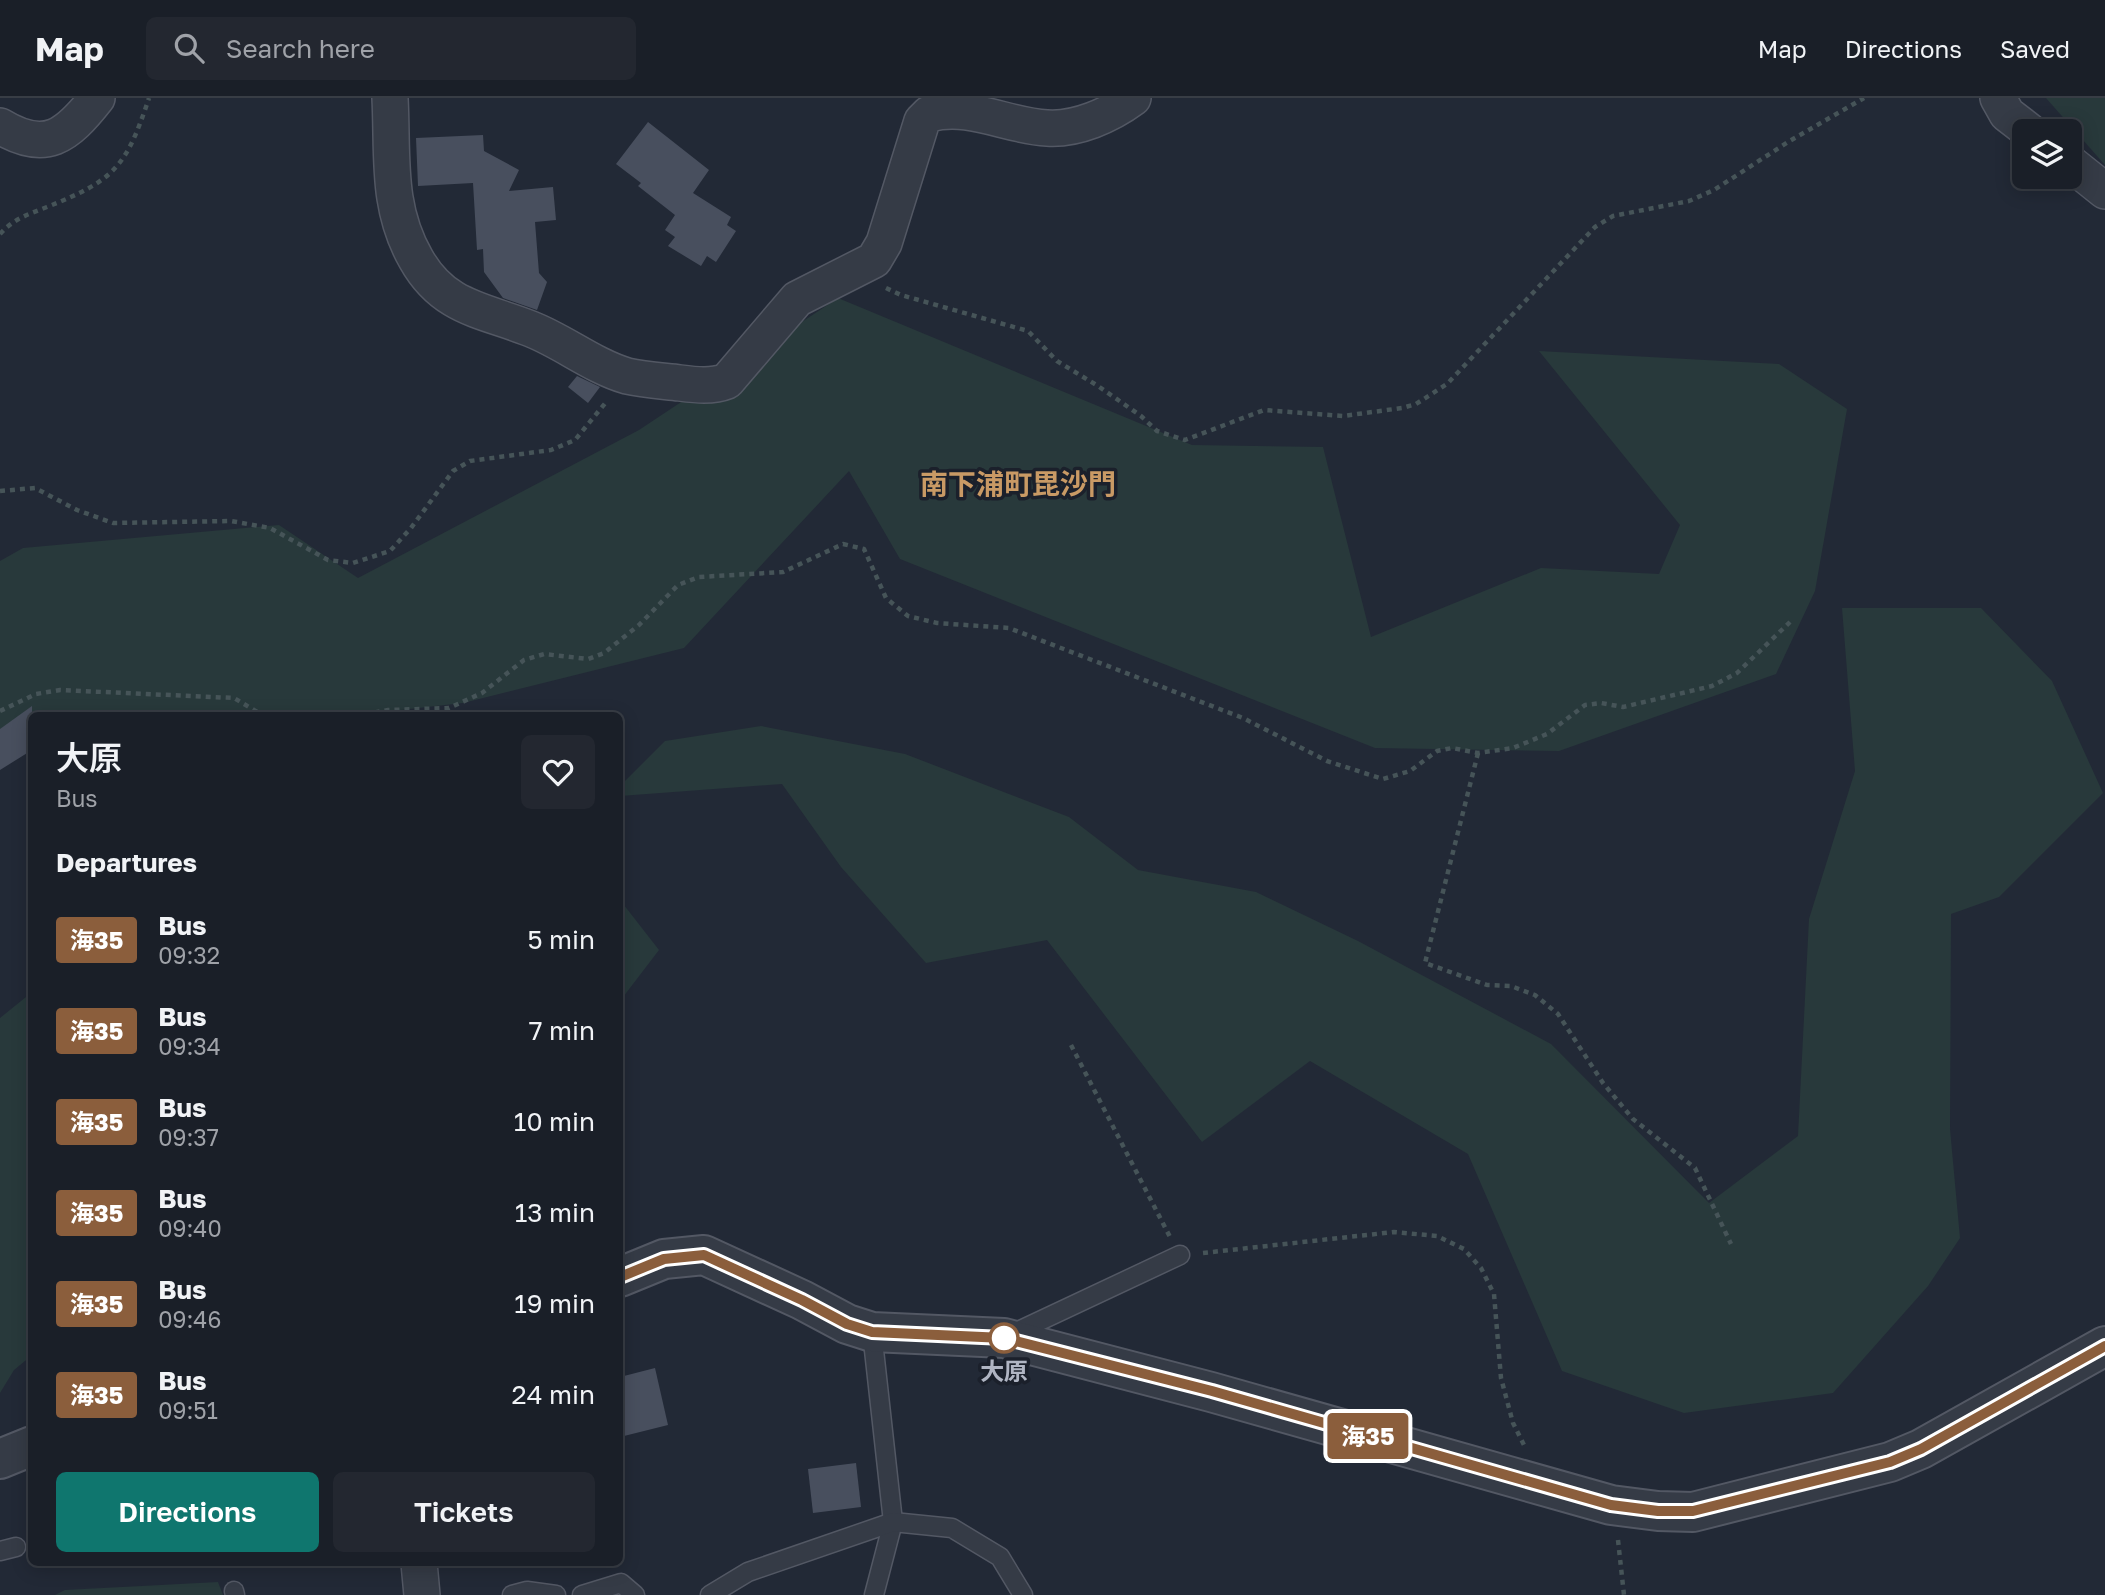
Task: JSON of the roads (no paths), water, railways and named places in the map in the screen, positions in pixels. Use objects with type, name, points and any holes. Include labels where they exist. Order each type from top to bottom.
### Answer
[{"type":"street","points":[[0,125],[23,138],[41,141],[52,138],[72,126],[97,98]]},
{"type":"street","points":[[390,98],[393,197],[404,235],[425,274],[438,287],[469,309],[532,329],[610,369],[629,376],[700,385],[727,382],[797,299],[874,260],[880,252],[914,108],[934,113],[967,111],[1047,128],[1067,127],[1107,113],[1133,98]]},
{"type":"street","points":[[1998,98],[2007,114],[2013,119]]},
{"type":"street","points":[[2082,173],[2105,191]]},
{"type":"street","points":[[623,1277],[664,1259],[704,1255],[847,1324],[872,1332],[1004,1338],[1212,1391],[1611,1505],[1658,1511],[1693,1511],[1890,1462],[1921,1449],[2105,1346]]},
{"type":"street","points":[[0,1459],[28,1448]]},
{"type":"street","points":[[419,1566],[422,1595]]},
{"type":"lane","points":[[1004,1338],[1180,1255]]},
{"type":"lane","points":[[872,1332],[894,1522],[874,1595]]},
{"type":"lane","points":[[710,1595],[748,1572],[894,1522],[952,1528],[1000,1557],[1023,1595]]},
{"type":"lane","points":[[582,1595],[621,1583],[635,1595]]},
{"type":"lane","points":[[512,1595],[527,1591],[556,1595]]},
{"type":"place","name":"大原","points":[[1004,1338]]},
{"type":"district","name":"南下浦町毘沙門","points":[[1018,483]]}]
